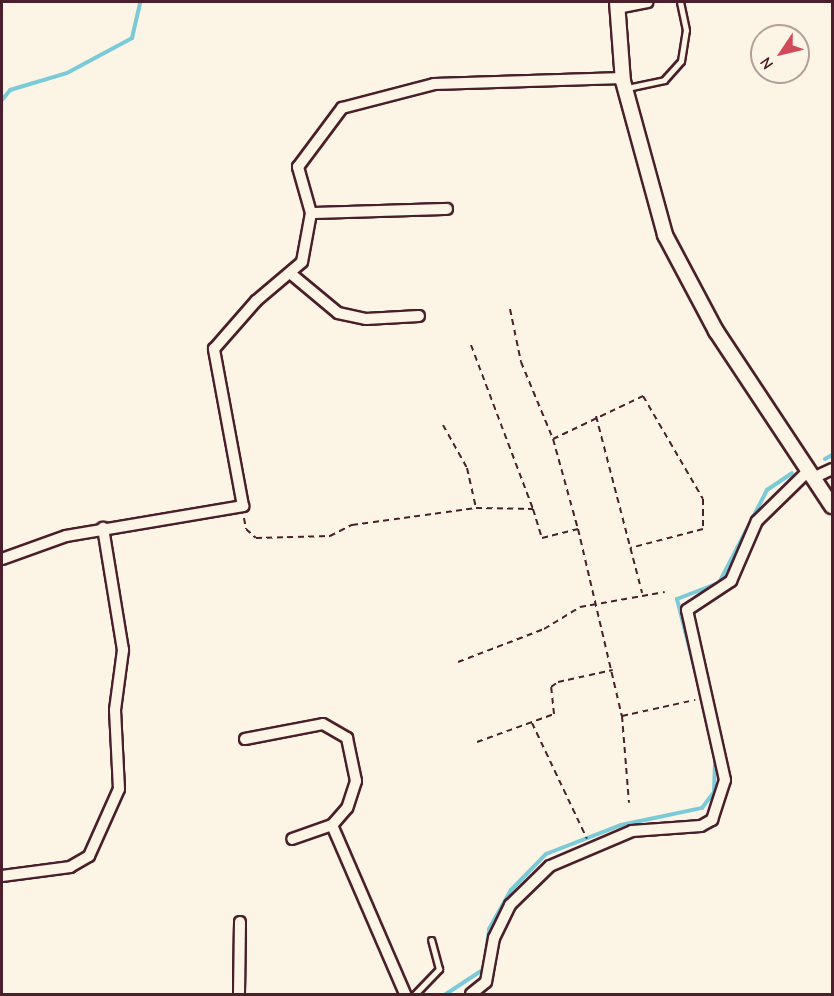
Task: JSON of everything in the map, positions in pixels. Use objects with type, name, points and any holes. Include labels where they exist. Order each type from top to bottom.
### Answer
[{"type":"street","points":[[647,2],[617,5],[624,83],[653,204],[683,276],[832,506]]},
{"type":"street","points":[[2,559],[104,528],[243,507],[214,349],[256,301],[290,273],[307,249],[311,213],[298,167],[335,116],[351,102],[434,84],[624,83]]},
{"type":"street","points":[[311,213],[447,209]]},
{"type":"street","points":[[290,273],[338,313],[366,319],[419,316]]},
{"type":"street","points":[[471,994],[486,982],[494,938],[510,905],[550,866],[632,831],[701,826],[712,820],[725,780],[687,610],[731,581],[757,521],[810,475],[832,469]]},
{"type":"street","points":[[2,876],[70,867],[89,856],[117,798],[121,766],[115,710],[123,650],[104,528]]},
{"type":"street","points":[[245,739],[323,724],[342,732],[356,781],[347,808],[332,825],[292,839]]},
{"type":"street","points":[[332,825],[405,994]]},
{"type":"street","points":[[239,994],[240,922]]},
{"type":"lane","points":[[624,83],[664,80],[681,61],[686,44],[680,2]]},
{"type":"lane","points":[[415,994],[439,969],[431,940]]},
{"type":"path","points":[[510,309],[521,362],[553,439],[613,670],[622,716],[629,802]]},
{"type":"path","points":[[471,345],[542,538],[578,529]]},
{"type":"path","points":[[553,439],[596,416],[643,396],[703,499],[704,529],[630,548]]},
{"type":"path","points":[[596,416],[642,593]]},
{"type":"path","points":[[443,425],[467,468],[476,508]]},
{"type":"path","points":[[243,507],[246,529],[256,538],[330,536],[352,525],[476,508],[533,509]]},
{"type":"path","points":[[458,662],[544,629],[580,607],[642,593],[665,592]]},
{"type":"path","points":[[477,742],[554,714],[551,687],[613,670]]},
{"type":"path","points":[[622,716],[701,699]]},
{"type":"path","points":[[532,723],[587,838]]},
{"type":"waterway","points":[[2,100],[10,90],[67,73],[132,38],[140,2]]},
{"type":"waterway","points":[[825,459],[832,455]]},
{"type":"waterway","points":[[699,686],[677,599],[719,583],[767,490],[792,473]]},
{"type":"waterway","points":[[485,959],[489,929],[511,890],[546,854],[621,825],[702,808],[714,792],[715,760]]},
{"type":"waterway","points":[[446,994],[484,969]]}]
